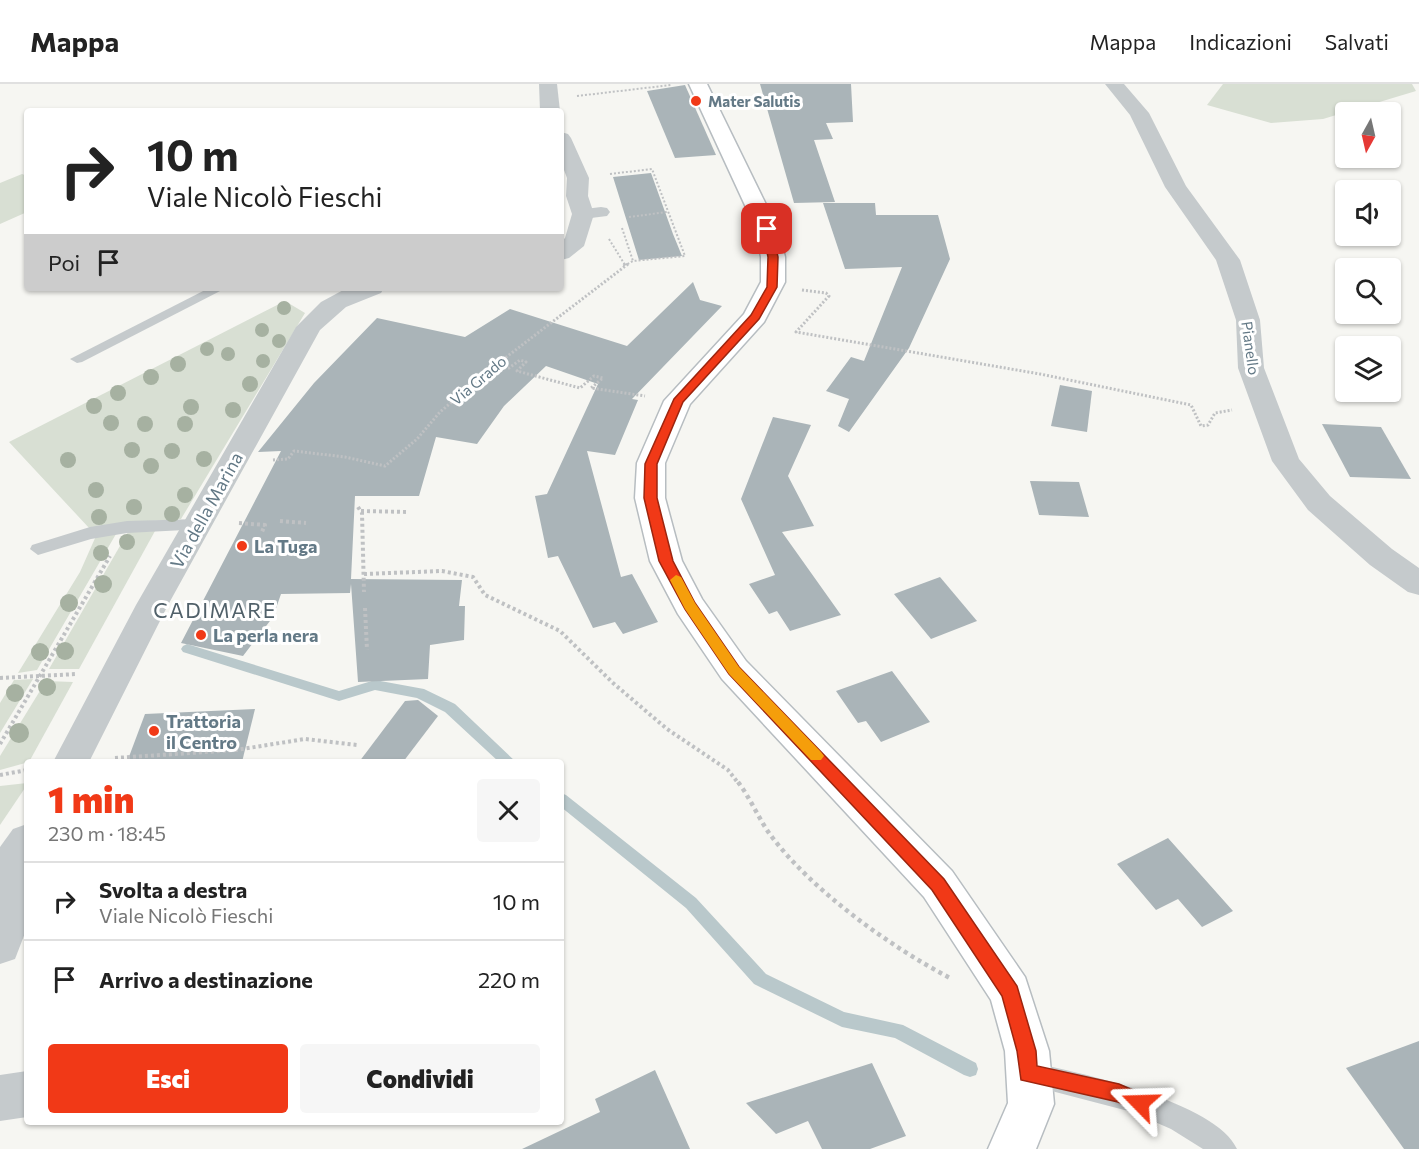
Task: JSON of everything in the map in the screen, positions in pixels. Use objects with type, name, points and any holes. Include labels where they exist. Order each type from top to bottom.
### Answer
[{"type":"main road","points":[[698,84],[767,229],[773,257],[772,287],[755,317],[678,401],[651,464],[650,498],[666,561],[690,606],[734,670],[938,884],[1010,992],[1027,1051],[1031,1104],[1012,1149]]},
{"type":"street","name":"Pianello","points":[[1114,84],[1138,113],[1176,187],[1228,260],[1248,320],[1251,368],[1286,461],[1319,503],[1381,557],[1419,584]]},
{"type":"street","points":[[549,88],[550,108]]},
{"type":"street","points":[[564,251],[576,241],[592,213],[578,196],[578,178],[567,166]]},
{"type":"street","name":"Via della Marina","points":[[73,759],[117,673],[309,327],[326,308],[354,291]]},
{"type":"street","points":[[0,880],[24,846]]},
{"type":"street","points":[[0,945],[24,881]]},
{"type":"street","points":[[0,1098],[24,1094]]},
{"type":"lane","points":[[77,359],[213,291]]},
{"type":"lane","points":[[38,549],[90,533],[127,527],[198,525]]},
{"type":"lane","points":[[1028,1073],[1119,1093],[1205,1132],[1224,1149]]},
{"type":"path","points":[[549,88],[555,99],[676,84]]},
{"type":"path","points":[[606,175],[652,169],[685,256],[633,261],[620,218],[667,213]]},
{"type":"path","points":[[592,213],[626,266]]},
{"type":"path","name":"Via Grado","points":[[269,460],[288,459],[294,451],[345,457],[385,466],[417,439],[440,412],[492,368],[633,261]]},
{"type":"path","points":[[772,287],[826,293],[829,296],[796,332],[1040,374],[1191,405],[1200,426],[1208,425],[1215,413],[1221,410],[1234,410],[1238,416]]},
{"type":"path","points":[[492,368],[509,368],[519,360],[526,362],[518,371],[580,388],[594,376],[603,378],[591,388],[678,401]]},
{"type":"path","points":[[364,592],[359,509],[409,512]]},
{"type":"path","points":[[280,521],[306,523]]},
{"type":"path","points":[[239,523],[265,525],[261,534]]},
{"type":"path","points":[[0,744],[127,527]]},
{"type":"path","points":[[364,574],[442,571],[473,577],[485,595],[560,632],[613,683],[667,729],[728,770],[742,787],[771,836],[817,887],[921,963],[981,994],[1010,992]]},
{"type":"path","points":[[365,608],[368,650]]},
{"type":"path","points":[[0,678],[41,674],[117,673]]},
{"type":"path","points":[[102,759],[236,750],[305,739],[357,745]]},
{"type":"path","points":[[0,775],[24,771]]},
{"type":"shaded area","points":[[1223,84],[1412,84],[1416,91],[1379,102],[1335,102],[1335,115],[1323,119],[1271,123],[1207,105]]},
{"type":"shaded area","points":[[24,175],[24,213],[0,224],[0,183]]},
{"type":"shaded area","points":[[285,301],[305,313],[181,519],[134,522],[90,529],[9,442]]},
{"type":"shaded area","points":[[155,531],[79,669],[49,669],[128,532]]},
{"type":"shaded area","points":[[116,534],[37,670],[18,673],[80,572],[96,536]]},
{"type":"shaded area","points":[[33,679],[0,733],[0,703],[14,680]]},
{"type":"shaded area","points":[[46,681],[73,682],[31,759],[24,759],[24,763],[0,770],[0,756]]},
{"type":"shaded area","points":[[24,783],[24,789],[0,825],[0,786]]},
{"type":"building","points":[[760,84],[851,84],[853,122],[826,123],[833,139],[814,140],[835,202],[794,203]]},
{"type":"building","points":[[685,85],[716,155],[675,158],[647,91]]},
{"type":"building","points":[[651,173],[682,256],[639,260],[613,177]]},
{"type":"building","points":[[823,203],[875,203],[876,215],[938,215],[950,259],[909,348],[849,432],[838,426],[849,399],[826,391],[851,357],[864,361],[902,267],[845,269]]},
{"type":"building","points":[[693,282],[700,300],[722,306],[632,399],[638,400],[615,455],[587,451],[621,577],[632,574],[658,622],[623,634],[615,622],[593,628],[558,556],[548,558],[535,496],[547,494],[598,384],[546,366],[504,406],[477,444],[436,437],[419,496],[355,496],[351,579],[462,580],[459,606],[465,606],[464,640],[430,645],[428,679],[358,682],[351,584],[350,593],[281,594],[273,617],[243,656],[181,643],[281,451],[258,452],[314,383],[377,318],[465,337],[510,309],[627,346]]},
{"type":"building","points":[[1060,385],[1092,391],[1087,432],[1051,426]]},
{"type":"building","points":[[773,417],[811,425],[788,476],[814,526],[782,532],[841,615],[790,631],[777,611],[769,614],[749,584],[775,575],[741,499]]},
{"type":"building","points":[[1322,424],[1381,427],[1411,479],[1350,477]]},
{"type":"building","points":[[1030,481],[1079,482],[1089,517],[1039,515]]},
{"type":"building","points":[[940,577],[977,621],[931,639],[894,594]]},
{"type":"building","points":[[892,671],[930,722],[881,742],[866,721],[858,723],[836,691]]},
{"type":"building","points":[[418,700],[438,716],[405,759],[361,759],[405,701]]},
{"type":"building","points":[[255,709],[243,759],[128,759],[145,714]]},
{"type":"building","points":[[1168,838],[1233,911],[1202,927],[1178,899],[1156,910],[1117,864]]},
{"type":"building","points":[[1419,1041],[1419,1149],[1404,1149],[1346,1068]]},
{"type":"building","points":[[872,1063],[906,1136],[870,1149],[822,1149],[808,1121],[776,1134],[746,1103]]},
{"type":"building","points":[[655,1070],[690,1149],[522,1149],[600,1112],[595,1099]]},
{"type":"waterway","points":[[187,649],[339,696],[375,685],[419,693],[450,708],[505,759]]},
{"type":"waterway","points":[[564,801],[691,903],[760,979],[842,1019],[897,1031],[970,1069]]},
{"type":"slow traffic","points":[[676,580],[690,606],[734,670],[816,756]]},
{"type":"place","name":"Mater Salutis","points":[[696,101]]},
{"type":"place","name":"La Tuga","points":[[242,546]]},
{"type":"place","name":"La perla nera","points":[[201,635]]},
{"type":"place","name":"Trattoria il Centro","points":[[154,731]]},
{"type":"district","name":"CADIMARE","points":[[215,609]]},
{"type":"route","points":[[767,229],[773,257],[772,287],[755,317],[678,401],[651,464],[650,498],[666,561],[690,606],[734,670],[938,884],[1010,992],[1027,1051],[1028,1073],[1119,1093],[1140,1103]]}]
